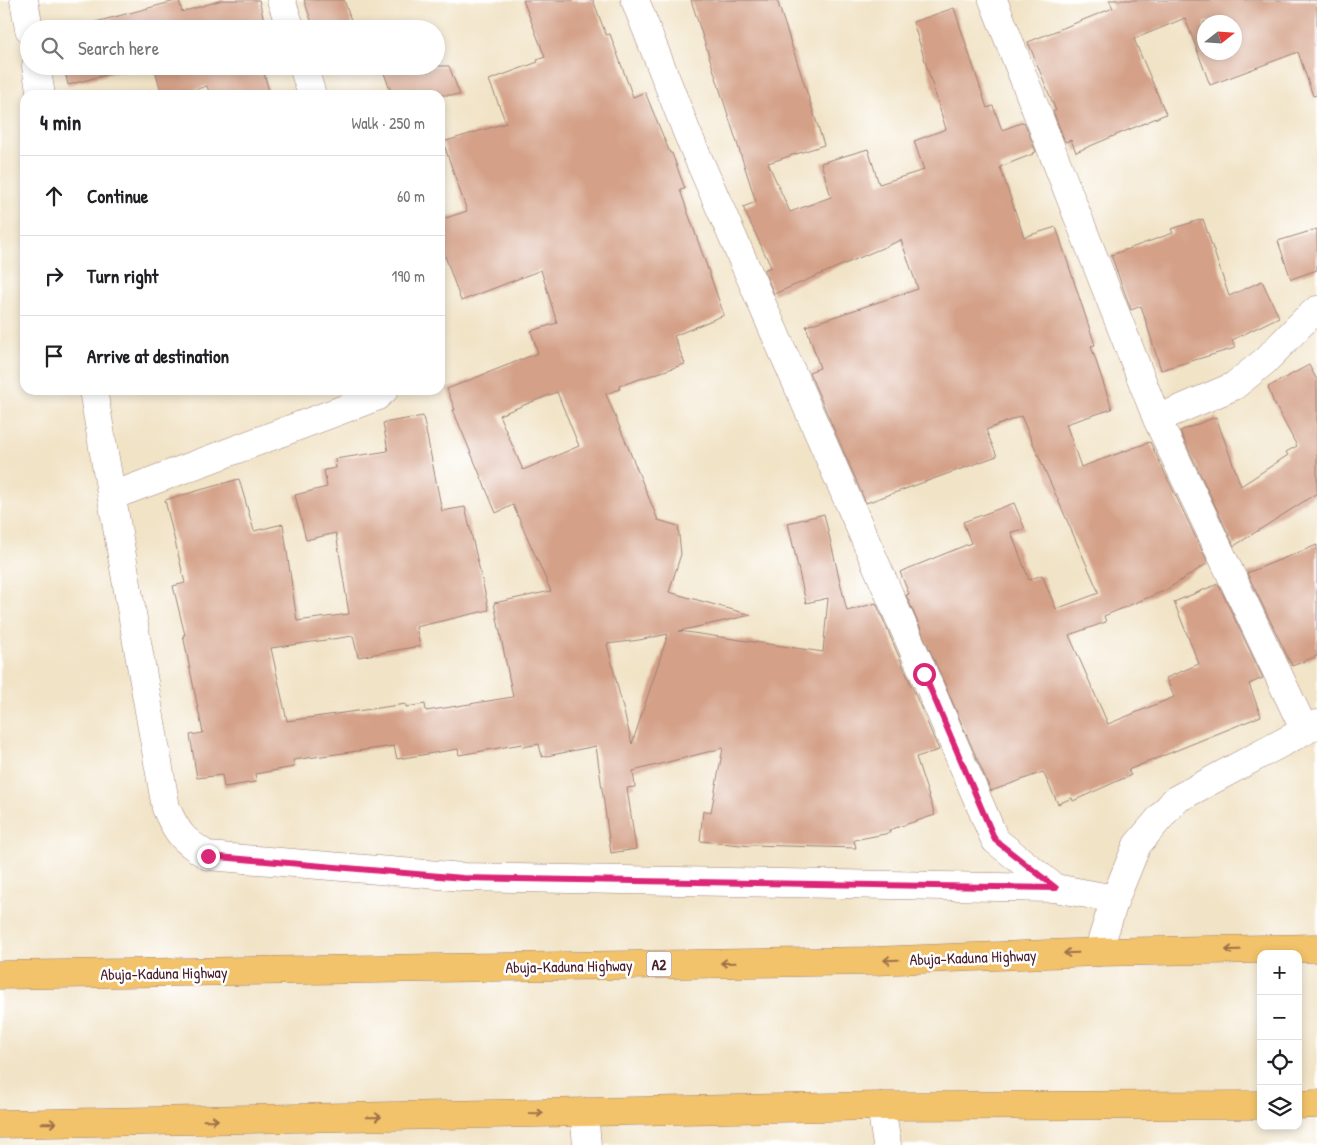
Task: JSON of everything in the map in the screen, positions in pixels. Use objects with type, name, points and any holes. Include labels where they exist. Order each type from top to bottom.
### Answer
[{"type":"highway","name":"Abuja-Kaduna Highway","points":[[0,975],[873,961],[1098,952],[1317,948]]},
{"type":"highway","points":[[1302,1104],[1317,1104]]},
{"type":"highway","points":[[0,1124],[881,1106],[1257,1105]]},
{"type":"street","points":[[24,0],[27,20]]},
{"type":"street","points":[[281,0],[288,20]]},
{"type":"street","points":[[635,0],[688,135],[995,840],[1056,888]]},
{"type":"street","points":[[993,0],[1157,419],[1311,727],[1175,800],[1137,845],[1115,899],[1098,952]]},
{"type":"street","points":[[38,75],[40,90]]},
{"type":"street","points":[[306,75],[310,90]]},
{"type":"street","points":[[1157,419],[1234,386],[1266,361],[1317,310]]},
{"type":"street","points":[[94,395],[166,808],[176,830],[186,842],[208,856],[463,878],[1056,888],[1115,899]]},
{"type":"street","points":[[112,496],[378,395]]},
{"type":"street","points":[[881,1106],[887,1145]]},
{"type":"street","points":[[584,1112],[587,1145]]},
{"type":"building","points":[[179,0],[182,12],[222,0],[259,0],[264,20],[103,20]]},
{"type":"building","points":[[304,0],[344,0],[351,20],[311,20]]},
{"type":"building","points":[[523,0],[593,0],[606,35],[610,34],[633,97],[645,92],[670,153],[672,153],[685,189],[680,190],[724,315],[674,336],[685,364],[619,386],[620,389],[606,394],[658,520],[678,526],[681,554],[669,592],[751,615],[679,631],[823,652],[828,598],[806,603],[788,523],[824,514],[847,611],[876,603],[939,750],[916,757],[935,815],[889,830],[890,833],[854,840],[856,848],[751,846],[700,841],[703,811],[711,812],[723,748],[633,771],[635,787],[627,788],[636,849],[611,853],[596,746],[542,757],[539,744],[523,747],[522,744],[459,755],[458,749],[397,759],[394,746],[293,760],[294,767],[255,774],[256,782],[224,787],[222,775],[197,778],[190,735],[203,733],[183,635],[185,635],[173,586],[185,583],[165,500],[239,479],[254,531],[283,524],[297,621],[349,614],[336,533],[306,540],[295,495],[327,487],[324,470],[336,468],[335,459],[388,451],[383,423],[423,416],[442,511],[465,507],[489,610],[416,627],[420,646],[358,657],[353,636],[271,648],[287,721],[406,704],[406,707],[425,704],[426,711],[513,697],[494,603],[551,591],[513,505],[496,513],[453,410],[455,410],[447,389],[538,353],[531,331],[557,323],[541,270],[461,301],[445,256],[445,218],[467,211],[445,148],[445,141],[506,123],[489,80],[538,62],[537,60],[545,57]],"holes":[[[557,392],[579,446],[523,470],[499,415]],[[668,634],[632,744],[607,644]]]},
{"type":"building","points":[[691,0],[777,0],[824,145],[768,163],[790,212],[831,197],[821,163],[868,149],[879,184],[924,170],[914,141],[946,129],[913,22],[954,8],[987,108],[993,106],[1002,130],[1024,122],[1036,152],[1000,167],[1024,237],[1056,227],[1095,345],[1091,346],[1112,409],[1066,424],[1081,467],[1150,442],[1208,563],[1166,590],[1104,616],[1106,622],[1069,635],[1108,724],[1174,697],[1166,678],[1199,664],[1174,602],[1218,584],[1263,678],[1249,684],[1261,716],[1128,770],[1131,775],[1073,801],[1072,798],[1058,804],[1043,772],[991,791],[906,595],[909,594],[900,572],[971,543],[963,522],[1014,503],[1025,529],[1011,532],[1029,580],[1042,575],[1056,609],[1099,593],[1021,416],[986,430],[997,456],[866,503],[809,372],[820,368],[806,326],[918,289],[901,240],[774,294],[764,270],[771,267],[743,207],[756,202]]},
{"type":"building","points":[[1109,0],[1317,0],[1317,95],[1313,96],[1298,52],[1210,85],[1201,60],[1242,60],[1242,15],[1197,15],[1197,50],[1185,18],[1134,39],[1166,114],[1076,152],[1071,140],[1065,142],[1053,111],[1056,111],[1028,42],[1113,8]]},
{"type":"building","points":[[445,66],[449,66],[460,95],[445,95],[445,90],[390,90],[385,75],[445,75]]},
{"type":"building","points":[[66,75],[105,75],[68,85]]},
{"type":"building","points":[[156,75],[264,75],[269,90],[208,90],[207,86],[194,90],[161,90]]},
{"type":"building","points":[[1203,219],[1229,296],[1262,281],[1279,317],[1232,340],[1235,348],[1161,370],[1141,306],[1131,310],[1111,255],[1173,233],[1171,229]]},
{"type":"building","points":[[1317,229],[1317,270],[1291,279],[1278,241]]},
{"type":"building","points":[[1309,365],[1317,380],[1317,493],[1234,546],[1180,431],[1216,417],[1241,486],[1288,455],[1286,452],[1297,446],[1273,401],[1268,387]]},
{"type":"building","points":[[1317,545],[1317,656],[1292,666],[1247,573]]},
{"type":"route","points":[[208,856],[463,878],[1056,888],[995,840],[924,674]]}]
